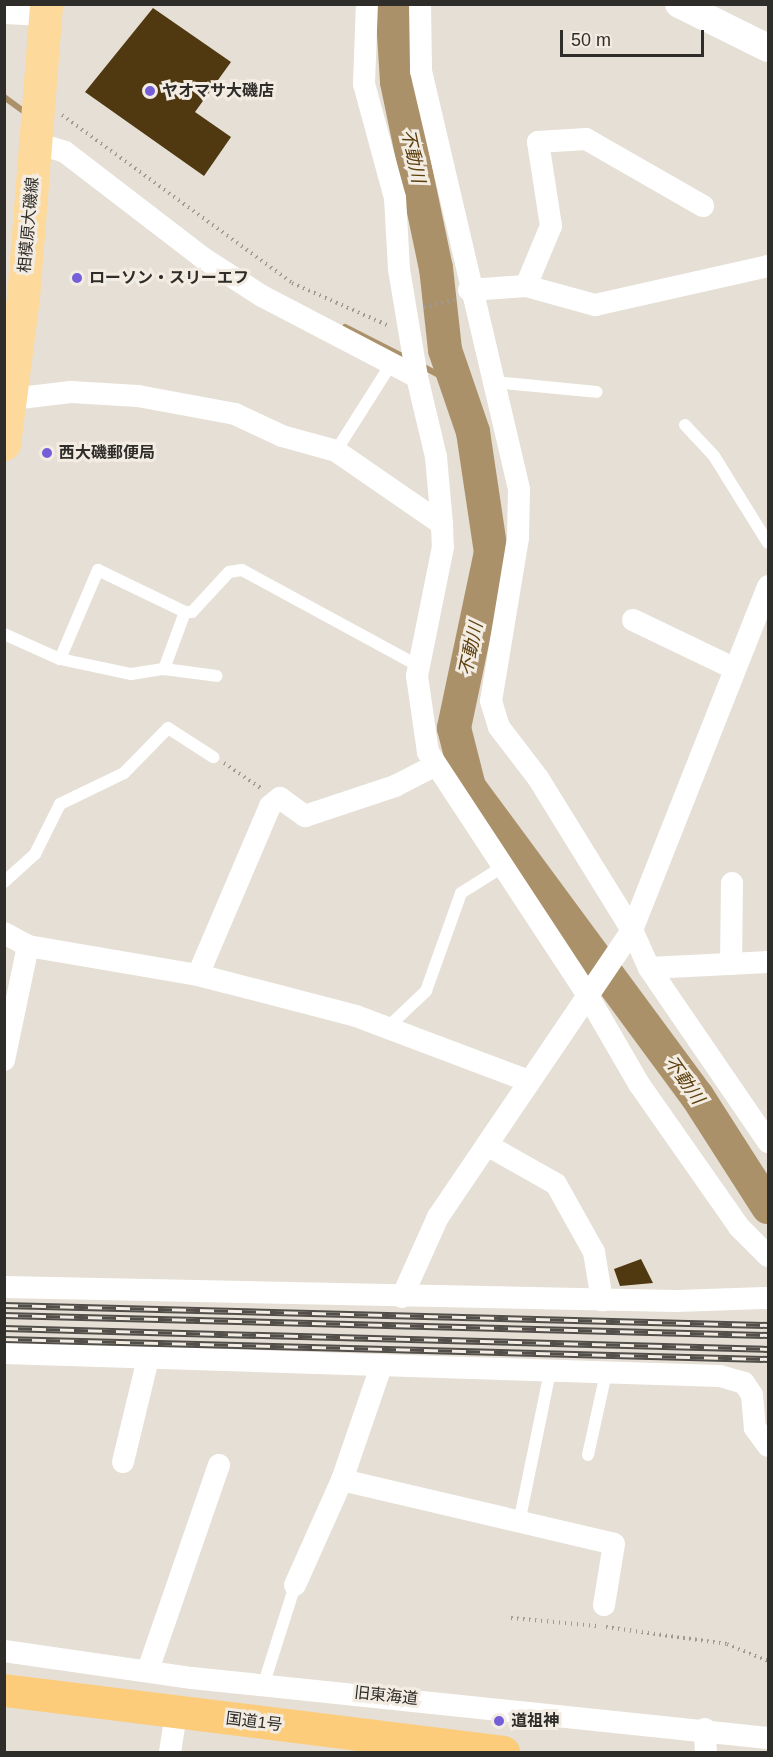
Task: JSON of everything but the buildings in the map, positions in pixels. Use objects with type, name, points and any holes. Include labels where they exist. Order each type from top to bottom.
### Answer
[{"type":"highway","name":"国道1号","points":[[4,1690],[181,1714],[368,1744],[503,1752]]},
{"type":"main road","name":"相模原大磯線","points":[[4,444],[36,143],[46,8]]},
{"type":"street","points":[[367,4],[364,84],[393,187],[399,269],[414,338],[417,377],[436,457],[442,524],[419,666],[421,722],[436,765],[504,866],[709,1186],[768,1256]]},
{"type":"street","points":[[420,4],[421,71],[465,295],[494,382],[519,489],[518,538],[491,701],[499,727],[538,778],[632,930],[649,968],[761,1123],[768,1142]]},
{"type":"street","points":[[679,4],[768,48]]},
{"type":"street","points":[[4,10],[46,8]]},
{"type":"street","points":[[526,286],[551,226],[538,142],[586,139],[652,181],[704,206]]},
{"type":"street","points":[[36,143],[65,152],[203,258],[261,296],[417,377]]},
{"type":"street","points":[[465,295],[526,286],[595,305],[768,266]]},
{"type":"street","points":[[8,396],[71,392],[184,402],[336,451],[442,524]]},
{"type":"street","points":[[402,1297],[438,1217],[488,1145],[526,1080],[588,996],[632,930],[733,668],[768,586]]},
{"type":"street","points":[[633,620],[733,668]]},
{"type":"street","points":[[198,975],[269,800],[280,798],[305,816],[395,786],[436,765]]},
{"type":"street","points":[[731,964],[732,883]]},
{"type":"street","points":[[4,933],[28,946],[198,975],[387,1028],[526,1080]]},
{"type":"street","points":[[4,1060],[28,946]]},
{"type":"street","points":[[649,968],[768,962]]},
{"type":"street","points":[[488,1145],[556,1184],[594,1252],[602,1300]]},
{"type":"street","points":[[4,1287],[602,1300],[768,1298]]},
{"type":"street","points":[[4,1353],[381,1367],[720,1376],[744,1383],[752,1395],[755,1428],[768,1446]]},
{"type":"street","points":[[123,1462],[148,1359]]},
{"type":"street","points":[[295,1585],[342,1480],[381,1367]]},
{"type":"street","points":[[148,1670],[219,1465]]},
{"type":"street","points":[[342,1480],[520,1518],[614,1544],[604,1605]]},
{"type":"street","name":"旧東海道","points":[[4,1651],[192,1678],[264,1683],[705,1729],[768,1738]]},
{"type":"street","points":[[170,1752],[192,1678]]},
{"type":"street","points":[[705,1729],[706,1752]]},
{"type":"lane","points":[[336,451],[391,364]]},
{"type":"lane","points":[[494,382],[597,392]]},
{"type":"lane","points":[[685,425],[714,456],[768,543]]},
{"type":"lane","points":[[60,659],[98,570],[185,612],[192,612],[228,572],[242,570],[261,575],[419,666]]},
{"type":"lane","points":[[164,669],[185,612]]},
{"type":"lane","points":[[4,634],[60,659],[131,674],[164,669],[217,676]]},
{"type":"lane","points":[[4,882],[35,854],[60,804],[124,773],[168,728],[213,757]]},
{"type":"lane","points":[[387,1028],[426,991],[461,893],[504,866]]},
{"type":"lane","points":[[520,1518],[550,1372]]},
{"type":"lane","points":[[588,1455],[606,1373]]},
{"type":"lane","points":[[264,1683],[295,1585]]},
{"type":"path","points":[[40,101],[292,283],[414,338]]},
{"type":"path","points":[[419,308],[465,295]]},
{"type":"path","points":[[213,757],[269,800]]},
{"type":"path","points":[[511,1618],[715,1642],[768,1661]]},
{"type":"waterway","name":"不動川","points":[[392,4],[397,82],[436,268],[445,350],[473,432],[491,552],[454,728],[469,787],[697,1096],[768,1207]]},
{"type":"waterway","points":[[4,97],[26,113]]},
{"type":"waterway","points":[[345,327],[408,359]]},
{"type":"waterway","points":[[420,365],[458,385]]},
{"type":"railway","points":[[4,1305],[768,1325]]},
{"type":"railway","points":[[4,1315],[768,1335]]},
{"type":"railway","points":[[4,1328],[768,1349]]},
{"type":"railway","points":[[4,1339],[768,1359]]},
{"type":"place","name":"ヤオマサ大磯店","points":[[150,91]]},
{"type":"place","name":"ローソン・スリーエフ","points":[[77,278]]},
{"type":"place","name":"西大磯郵便局","points":[[47,453]]},
{"type":"place","name":"道祖神","points":[[499,1721]]}]
